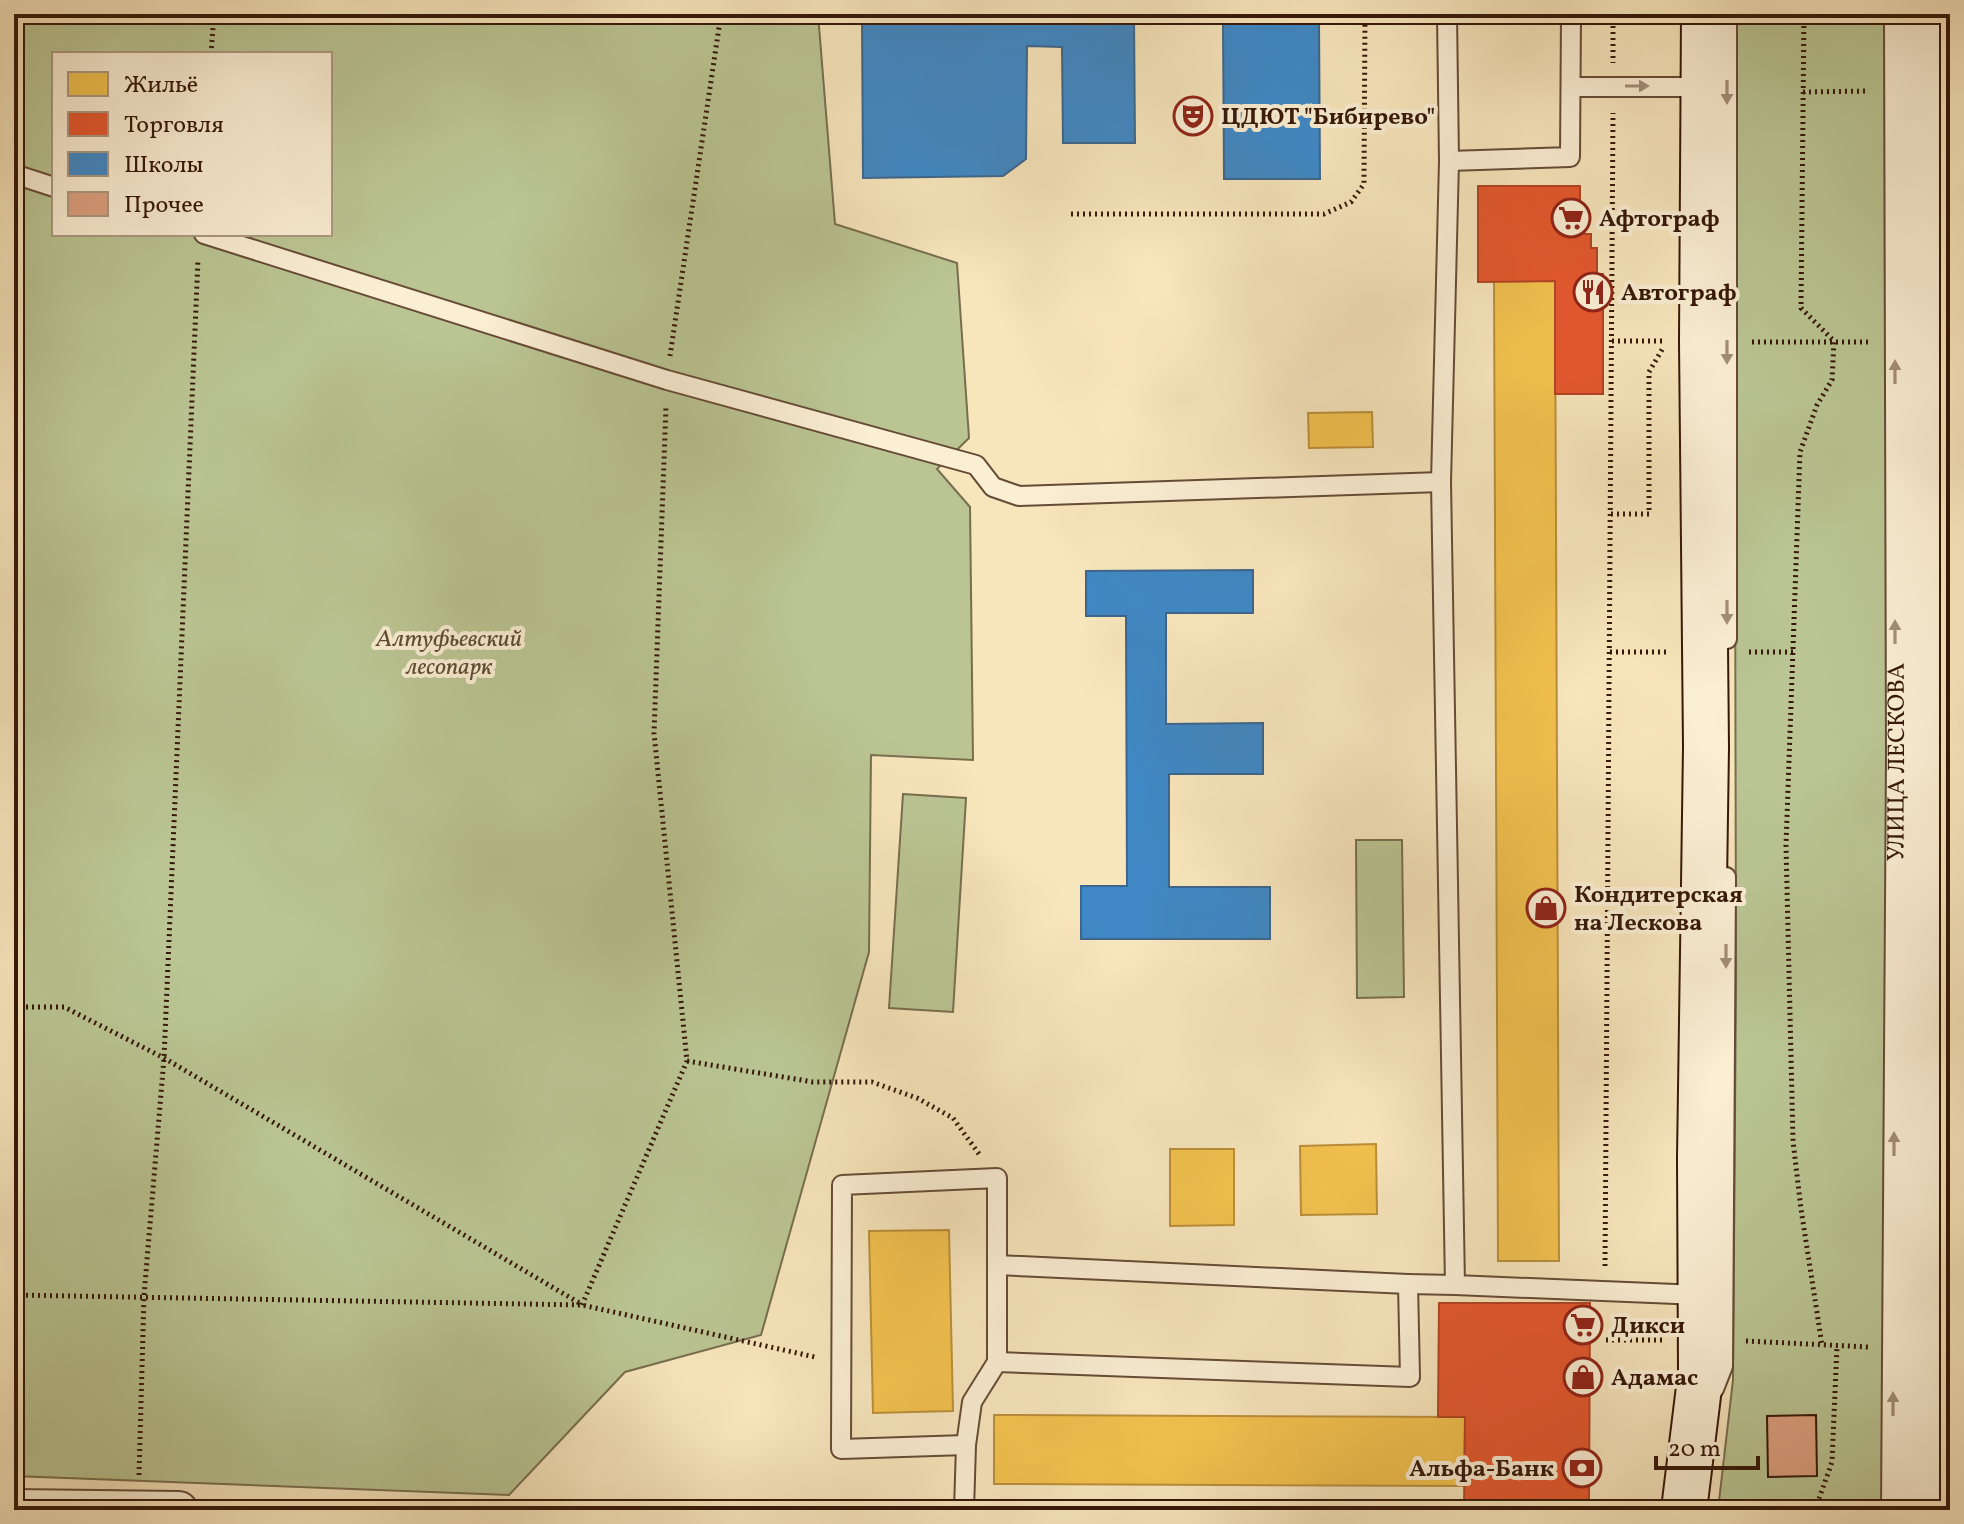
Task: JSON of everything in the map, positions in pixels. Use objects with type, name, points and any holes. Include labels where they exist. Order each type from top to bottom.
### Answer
[{"type":"main road","points":[[1684,1510],[1701,1371],[1706,747],[1704,14]]},
{"type":"main road","name":"УЛИЦА ЛЕСКОВА","points":[[1919,1510],[1918,972],[1928,445],[1921,14]]},
{"type":"street","points":[[14,1508],[179,1510]]},
{"type":"lane","points":[[1447,14],[1449,161],[1441,482],[1455,1285]]},
{"type":"lane","points":[[1449,161],[1570,157],[1571,14]]},
{"type":"lane","points":[[1727,14],[1733,652]]},
{"type":"lane","name":"УЛИЦА ЛЕСКОВА","points":[[1891,1510],[1896,756],[1894,14]]},
{"type":"lane","points":[[1571,87],[1703,87]]},
{"type":"lane","points":[[14,174],[52,186]]},
{"type":"lane","points":[[201,242],[667,380],[976,465],[993,487],[1019,496],[1441,482]]},
{"type":"lane","points":[[1693,1442],[1723,1366],[1726,857]]},
{"type":"lane","points":[[964,1510],[966,1445],[972,1402],[997,1362],[997,1178],[842,1185],[841,1449],[966,1445]]},
{"type":"lane","points":[[997,1265],[1700,1295]]},
{"type":"lane","points":[[997,1362],[1410,1377],[1408,1284]]},
{"type":"path","points":[[211,52],[214,14]]},
{"type":"path","points":[[582,1305],[687,1061],[654,733],[667,380],[721,14]]},
{"type":"path","points":[[1071,214],[1324,214],[1351,202],[1364,184],[1365,14]]},
{"type":"path","points":[[1605,1291],[1613,14]]},
{"type":"path","points":[[1804,14],[1801,308],[1834,341],[1832,380],[1817,405],[1800,452],[1786,845],[1793,1141],[1822,1345]]},
{"type":"path","points":[[1803,92],[1872,91]]},
{"type":"path","points":[[138,1510],[144,1296],[164,1058],[201,242]]},
{"type":"path","points":[[1611,514],[1649,514],[1649,372],[1668,341],[1612,341]]},
{"type":"path","points":[[1748,342],[1875,342]]},
{"type":"path","points":[[1610,652],[1678,652]]},
{"type":"path","points":[[1733,652],[1793,652]]},
{"type":"path","points":[[14,1007],[64,1007],[164,1058],[582,1305]]},
{"type":"path","points":[[687,1061],[813,1082],[872,1082],[917,1098],[953,1118],[997,1178]]},
{"type":"path","points":[[14,1295],[582,1305],[840,1362]]},
{"type":"path","points":[[1606,1340],[1667,1340]]},
{"type":"path","points":[[1740,1340],[1877,1346]]},
{"type":"path","points":[[1815,1510],[1832,1462],[1837,1346]]},
{"type":"green space","name":"Алтуфьевский лесопарк","points":[[14,14],[818,14],[835,224],[957,263],[969,438],[937,469],[970,507],[973,760],[871,755],[869,952],[761,1335],[625,1372],[509,1495],[14,1476]]},
{"type":"green space","points":[[1734,14],[1889,14],[1891,1510],[1718,1510],[1733,1380],[1736,984]]},
{"type":"green space","points":[[903,794],[966,798],[953,1012],[889,1008]]},
{"type":"green space","points":[[1356,840],[1402,840],[1404,997],[1357,998]]},
{"type":"building: Жильё","points":[[1494,281],[1555,281],[1559,1261],[1498,1261]]},
{"type":"building: Жильё","points":[[1372,412],[1373,447],[1309,448],[1308,413]]},
{"type":"building: Жильё","points":[[1376,1144],[1377,1214],[1301,1215],[1300,1146]]},
{"type":"building: Жильё","points":[[1170,1149],[1234,1149],[1234,1225],[1170,1226]]},
{"type":"building: Жильё","points":[[949,1230],[953,1411],[873,1413],[869,1231]]},
{"type":"building: Жильё","points":[[994,1415],[1465,1417],[1464,1486],[994,1484]]},
{"type":"building: Торговля","points":[[1478,186],[1580,186],[1580,234],[1591,234],[1591,248],[1597,248],[1597,274],[1603,274],[1603,394],[1555,394],[1555,281],[1478,282]]},
{"type":"building: Торговля","points":[[1439,1303],[1590,1303],[1589,1510],[1464,1510],[1465,1417],[1438,1417]]},
{"type":"building: Торговля","points":[[1831,1507],[1877,1507],[1877,1510],[1831,1510]]},
{"type":"building: Школы","points":[[862,14],[1348,14],[1348,21],[1319,21],[1320,179],[1224,179],[1223,19],[1134,19],[1135,143],[1063,143],[1062,47],[1027,46],[1026,159],[1003,176],[863,178]]},
{"type":"building: Школы","points":[[1253,570],[1253,613],[1166,613],[1166,724],[1263,723],[1263,774],[1169,774],[1169,887],[1270,887],[1270,939],[1081,939],[1081,886],[1127,886],[1126,616],[1086,616],[1086,571]]},
{"type":"building: Прочее","points":[[1816,1415],[1817,1476],[1768,1477],[1767,1416]]},
{"type":"place","name":"ЦДЮТ \"Бибирево\"","points":[[1193,116]]},
{"type":"place","name":"Афтограф","points":[[1571,218]]},
{"type":"place","name":"Автограф","points":[[1593,292]]},
{"type":"place","name":"Кондитерская на Лескова","points":[[1546,908]]},
{"type":"place","name":"Дикси","points":[[1583,1325]]},
{"type":"place","name":"Адамас","points":[[1583,1377]]},
{"type":"place","name":"Альфа-Банк","points":[[1582,1468]]}]
